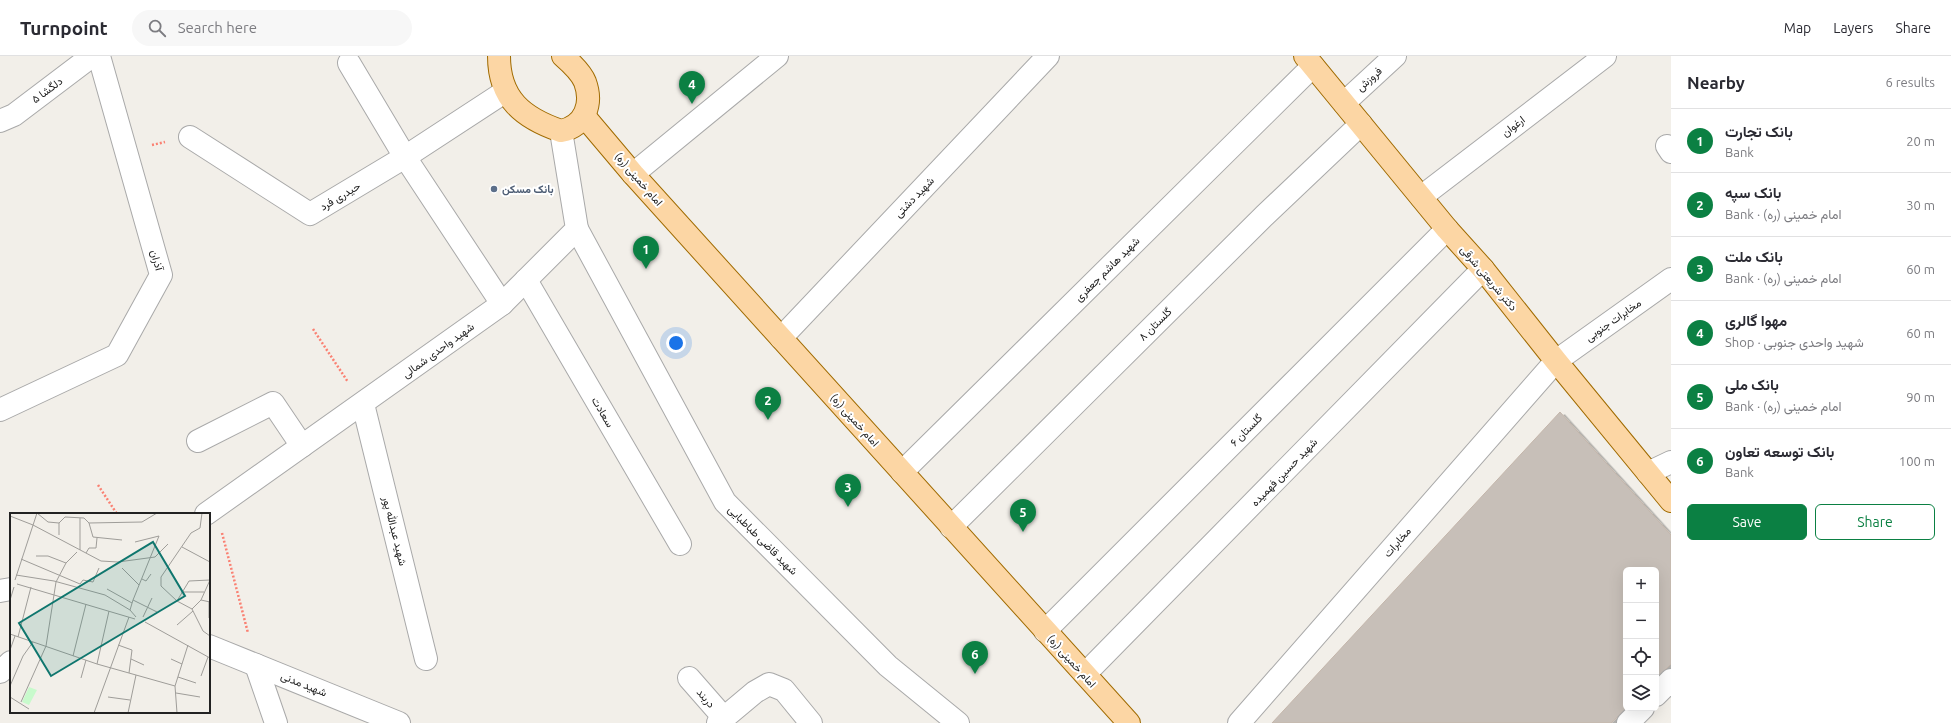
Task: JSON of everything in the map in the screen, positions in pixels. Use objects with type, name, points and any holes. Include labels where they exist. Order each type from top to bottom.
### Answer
[{"type":"main road","points":[[499,56],[499,70],[506,91],[516,106],[526,114],[561,131],[576,125],[584,116],[589,98],[585,81],[577,69],[562,56]]},
{"type":"main road","name":"دکتر شریعتی شرقی","points":[[1309,61],[1447,229],[1483,269],[1556,361],[1671,501]]},
{"type":"main road","name":"امام خمینی (ره)","points":[[584,116],[633,174],[1129,723]]},
{"type":"street","name":"دلگشا ۵","points":[[5,114],[92,56]]},
{"type":"street","name":"آذران","points":[[0,410],[117,355],[161,275],[99,56]]},
{"type":"street","points":[[633,174],[777,56]]},
{"type":"street","name":"شهید دشتی","points":[[781,338],[1048,56]]},
{"type":"street","name":"فروزش","points":[[1344,103],[1395,56]]},
{"type":"street","name":"ارغوان","points":[[1421,197],[1605,56]]},
{"type":"street","name":"شهيد هاشم جعفری","points":[[902,472],[1309,61]]},
{"type":"street","points":[[349,63],[405,157],[502,304]]},
{"type":"street","name":"حیدری فرد","points":[[190,137],[310,214],[405,157],[506,91]]},
{"type":"street","name":"گلستان ۸","points":[[952,527],[1264,216],[1361,124]]},
{"type":"street","points":[[561,131],[577,229]]},
{"type":"street","name":"شهید واحدی شمالی","points":[[211,511],[502,304],[577,229]]},
{"type":"street","name":"شهید قاضی طباطبایی","points":[[577,229],[725,502],[888,666],[947,720]]},
{"type":"street","name":"گلستان ۶","points":[[1045,631],[1447,229]]},
{"type":"street","name":"شهيد حسین فهمیده","points":[[1085,674],[1483,269]]},
{"type":"street","name":"مخابرات جنوبی","points":[[1556,361],[1671,279]]},
{"type":"street","name":"سعادت","points":[[526,280],[680,544]]},
{"type":"street","name":"مخابرات","points":[[1239,723],[1556,361]]},
{"type":"street","points":[[198,441],[273,403],[302,446]]},
{"type":"street","name":"شهید عبدالله پور","points":[[363,404],[426,659]]},
{"type":"street","points":[[1648,473],[1671,462]]},
{"type":"street","points":[[0,591],[10,589]]},
{"type":"street","name":"شهيد مدنی","points":[[210,646],[399,723]]},
{"type":"street","points":[[0,672],[10,663]]},
{"type":"street","points":[[256,665],[276,723]]},
{"type":"street","name":"دربند","points":[[689,678],[721,720]]},
{"type":"street","points":[[1659,692],[1671,680]]},
{"type":"street","points":[[721,720],[755,692],[768,684],[784,690],[811,723]]},
{"type":"street","points":[[1628,723],[1640,711]]},
{"type":"path","points":[[126,151],[190,137]]},
{"type":"path","points":[[313,329],[363,404]]},
{"type":"path","points":[[98,485],[116,513]]},
{"type":"path","points":[[211,511],[256,665]]},
{"type":"building","points":[[1560,412],[1671,535],[1671,664],[1659,676],[1659,567],[1623,567],[1624,711],[1611,723],[1272,723]]},
{"type":"place","name":"مهوا گالری","points":[[692,104]]},
{"type":"place","name":"بانک مسکن","points":[[494,189]]},
{"type":"place","name":"بانک تجارت","points":[[646,269]]},
{"type":"place","name":"بانک سپه","points":[[768,420]]},
{"type":"place","name":"بانک ملت","points":[[848,507]]},
{"type":"place","name":"بانک ملی","points":[[1023,532]]},
{"type":"place","name":"بانک توسعه تعاون","points":[[975,674]]}]
